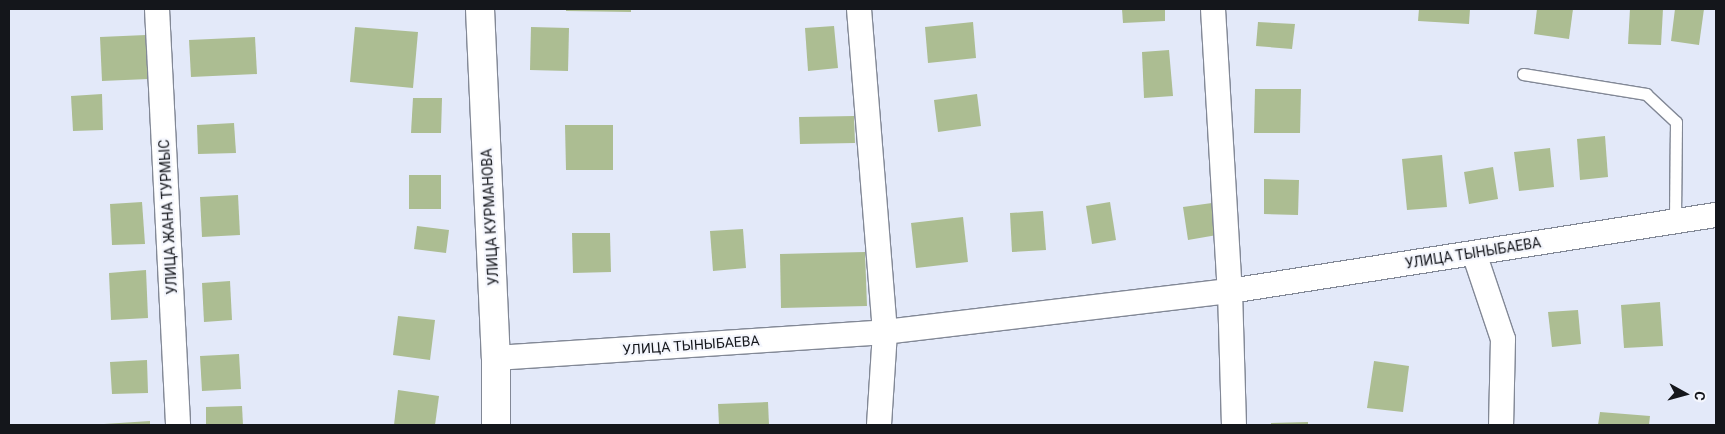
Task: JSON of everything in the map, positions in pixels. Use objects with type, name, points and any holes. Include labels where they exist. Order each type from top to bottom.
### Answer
[{"type":"street","name":"УЛИЦА ЖАНА ТУРМЫС","points":[[157,9],[178,425]]},
{"type":"street","name":"УЛИЦА КУРМАНОВА","points":[[480,9],[496,358],[496,425]]},
{"type":"street","points":[[859,9],[885,332],[879,425]]},
{"type":"street","points":[[1213,9],[1230,291],[1234,425]]},
{"type":"street","name":"УЛИЦА ТЫНЫБАЕВА","points":[[496,358],[885,332],[1230,291],[1716,215]]},
{"type":"street","points":[[1474,253],[1503,339],[1501,425]]},
{"type":"lane","points":[[1523,74],[1646,94],[1676,122],[1675,222]]},
{"type":"building","points":[[566,9],[631,9],[631,12],[566,11]]},
{"type":"building","points":[[1122,9],[1165,9],[1165,21],[1123,23]]},
{"type":"building","points":[[1419,9],[1470,9],[1469,24],[1418,21]]},
{"type":"building","points":[[1537,9],[1573,9],[1569,39],[1534,34]]},
{"type":"building","points":[[1630,9],[1663,9],[1661,45],[1628,44]]},
{"type":"building","points":[[1675,9],[1704,9],[1699,45],[1671,41]]},
{"type":"building","points":[[973,22],[976,58],[928,63],[925,27]]},
{"type":"building","points":[[1258,22],[1295,24],[1292,49],[1256,46]]},
{"type":"building","points":[[834,26],[838,68],[808,71],[805,28]]},
{"type":"building","points":[[355,27],[418,32],[413,88],[350,82]]},
{"type":"building","points":[[531,27],[569,28],[568,71],[530,70]]},
{"type":"building","points":[[146,35],[148,79],[102,81],[100,37]]},
{"type":"building","points":[[255,37],[257,74],[191,77],[189,40]]},
{"type":"building","points":[[1169,50],[1173,96],[1144,98],[1142,52]]},
{"type":"building","points":[[1255,89],[1301,89],[1300,133],[1254,133]]},
{"type":"building","points":[[102,94],[103,130],[73,131],[71,96]]},
{"type":"building","points":[[977,94],[981,126],[938,132],[934,100]]},
{"type":"building","points":[[413,98],[442,98],[441,133],[411,133]]},
{"type":"building","points":[[854,116],[855,143],[800,144],[799,117]]},
{"type":"building","points":[[234,123],[236,153],[198,154],[197,125]]},
{"type":"building","points":[[565,125],[613,125],[613,170],[566,170]]},
{"type":"building","points":[[1605,136],[1608,177],[1580,180],[1577,139]]},
{"type":"building","points":[[1550,148],[1554,187],[1519,191],[1514,152]]},
{"type":"building","points":[[1442,155],[1447,207],[1407,210],[1402,159]]},
{"type":"building","points":[[1493,167],[1498,199],[1469,204],[1464,172]]},
{"type":"building","points":[[409,175],[441,175],[441,209],[409,209]]},
{"type":"building","points":[[1264,179],[1299,180],[1298,215],[1264,214]]},
{"type":"building","points":[[238,195],[240,235],[202,237],[200,197]]},
{"type":"building","points":[[142,202],[145,244],[112,245],[110,204]]},
{"type":"building","points":[[1110,202],[1116,240],[1092,244],[1086,206]]},
{"type":"building","points":[[1212,203],[1217,235],[1188,240],[1183,207]]},
{"type":"building","points":[[1043,211],[1046,250],[1012,252],[1010,213]]},
{"type":"building","points":[[963,217],[968,262],[916,268],[911,223]]},
{"type":"building","points":[[417,226],[449,230],[446,253],[414,249]]},
{"type":"building","points":[[743,229],[746,268],[713,271],[710,231]]},
{"type":"building","points":[[572,233],[610,233],[611,272],[573,273]]},
{"type":"building","points":[[865,252],[867,306],[781,308],[780,254]]},
{"type":"building","points":[[146,270],[148,318],[111,320],[109,273]]},
{"type":"building","points":[[230,281],[232,320],[204,322],[202,283]]},
{"type":"building","points":[[1660,302],[1663,346],[1624,348],[1621,305]]},
{"type":"building","points":[[1578,310],[1581,344],[1552,347],[1548,312]]},
{"type":"building","points":[[398,316],[435,320],[430,360],[393,355]]},
{"type":"building","points":[[239,354],[241,389],[202,391],[200,356]]},
{"type":"building","points":[[147,360],[148,393],[112,394],[110,362]]},
{"type":"building","points":[[1374,361],[1409,366],[1403,412],[1367,408]]},
{"type":"building","points":[[398,390],[439,396],[435,425],[394,425]]},
{"type":"building","points":[[768,402],[769,425],[719,425],[718,404]]},
{"type":"building","points":[[242,406],[243,425],[206,425],[206,407]]},
{"type":"building","points":[[1600,412],[1650,416],[1649,425],[1598,425]]},
{"type":"building","points":[[150,421],[150,425],[104,425],[104,424]]},
{"type":"building","points":[[1308,422],[1308,425],[1271,425],[1271,423]]}]
